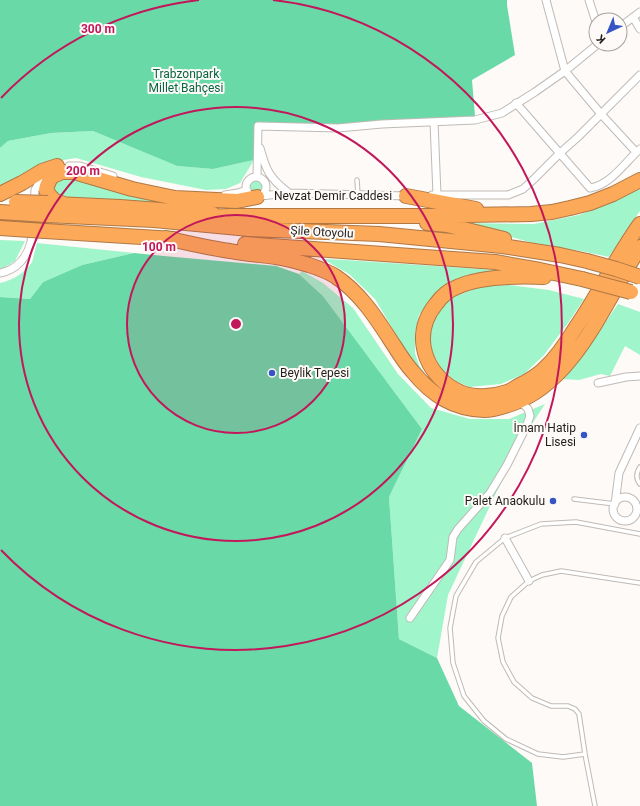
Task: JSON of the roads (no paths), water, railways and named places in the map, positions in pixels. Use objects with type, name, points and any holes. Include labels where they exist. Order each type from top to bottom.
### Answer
[{"type":"highway","points":[[0,194],[42,171],[58,166]]},
{"type":"highway","points":[[64,204],[55,200],[46,190],[50,179],[62,172],[74,172],[132,189],[175,198],[237,201],[255,194]]},
{"type":"highway","points":[[154,220],[231,216],[531,214],[552,212],[581,205],[613,194],[640,180]]},
{"type":"highway","points":[[406,196],[506,215]]},
{"type":"highway","points":[[0,202],[16,207]]},
{"type":"highway","points":[[47,209],[64,204],[120,206],[231,216]]},
{"type":"highway","name":"Şile Otoyolu","points":[[0,212],[16,207],[47,209],[249,228],[379,234],[502,246],[560,255],[587,261],[640,277]]},
{"type":"highway","points":[[370,215],[447,226],[509,240],[560,255]]},
{"type":"highway","points":[[582,279],[534,277],[494,278],[466,283],[455,287],[439,300],[432,309],[428,318],[424,329],[423,342],[426,358],[442,381],[456,391],[472,396],[486,396],[507,392],[532,378],[555,357],[568,340],[640,224]]},
{"type":"highway","name":"Şile Otoyolu","points":[[0,228],[166,238],[495,262],[582,279],[636,294]]},
{"type":"highway","points":[[166,238],[231,252],[278,257],[297,261],[334,275],[346,284],[373,314],[412,371],[426,387],[442,399],[457,406],[490,410],[520,402],[538,392],[568,363],[581,346],[640,247]]},
{"type":"street","points":[[516,103],[590,188],[598,187],[612,177],[638,151],[601,114],[564,71],[546,0]]},
{"type":"street","points":[[589,0],[593,12]]},
{"type":"street","points":[[628,21],[640,12]]},
{"type":"street","points":[[633,17],[640,29]]},
{"type":"street","points":[[289,193],[260,178],[251,178],[248,180],[246,187],[255,194],[263,194],[267,185],[260,178],[258,126],[338,128],[382,124],[475,120],[502,112],[535,92],[588,52]]},
{"type":"street","name":"Nevzat Demir Caddesi","points":[[58,166],[80,166],[152,189],[189,194],[222,195],[238,193],[289,193],[406,196],[508,195],[523,189],[534,179],[640,75]]},
{"type":"street","points":[[434,122],[437,195]]},
{"type":"street","points":[[258,140],[269,174],[278,185],[289,193]]},
{"type":"street","points":[[0,273],[14,268],[26,255],[30,242],[35,190],[44,174],[58,166]]},
{"type":"street","points":[[598,383],[626,377],[640,376]]},
{"type":"street","points":[[410,618],[450,560],[453,537],[458,529],[490,493],[507,465],[530,416],[528,410],[520,402]]},
{"type":"street","points":[[615,504],[619,473],[640,428]]},
{"type":"street","points":[[505,538],[529,581]]},
{"type":"lane","points":[[357,180],[358,195]]},
{"type":"lane","points":[[640,467],[637,474],[637,479],[640,484]]},
{"type":"lane","points":[[574,499],[615,504]]},
{"type":"lane","points":[[585,754],[563,757],[538,754],[506,739],[484,721],[464,696],[452,663],[450,628],[456,596],[476,562],[505,538],[541,524],[576,522],[640,534]]},
{"type":"lane","points":[[595,806],[579,714],[575,709],[568,706],[552,706],[532,698],[514,682],[503,662],[498,638],[502,616],[511,597],[529,581],[542,575],[561,571],[640,582]]},
{"type":"place","name":"Beylik Tepesi","points":[[272,373]]},
{"type":"place","name":"İmam Hatip Lisesi","points":[[584,435]]},
{"type":"place","name":"Palet Anaokulu","points":[[553,501]]},
{"type":"park label","name":"Trabzonpark Millet Bahçesi","points":[[186,81]]}]
